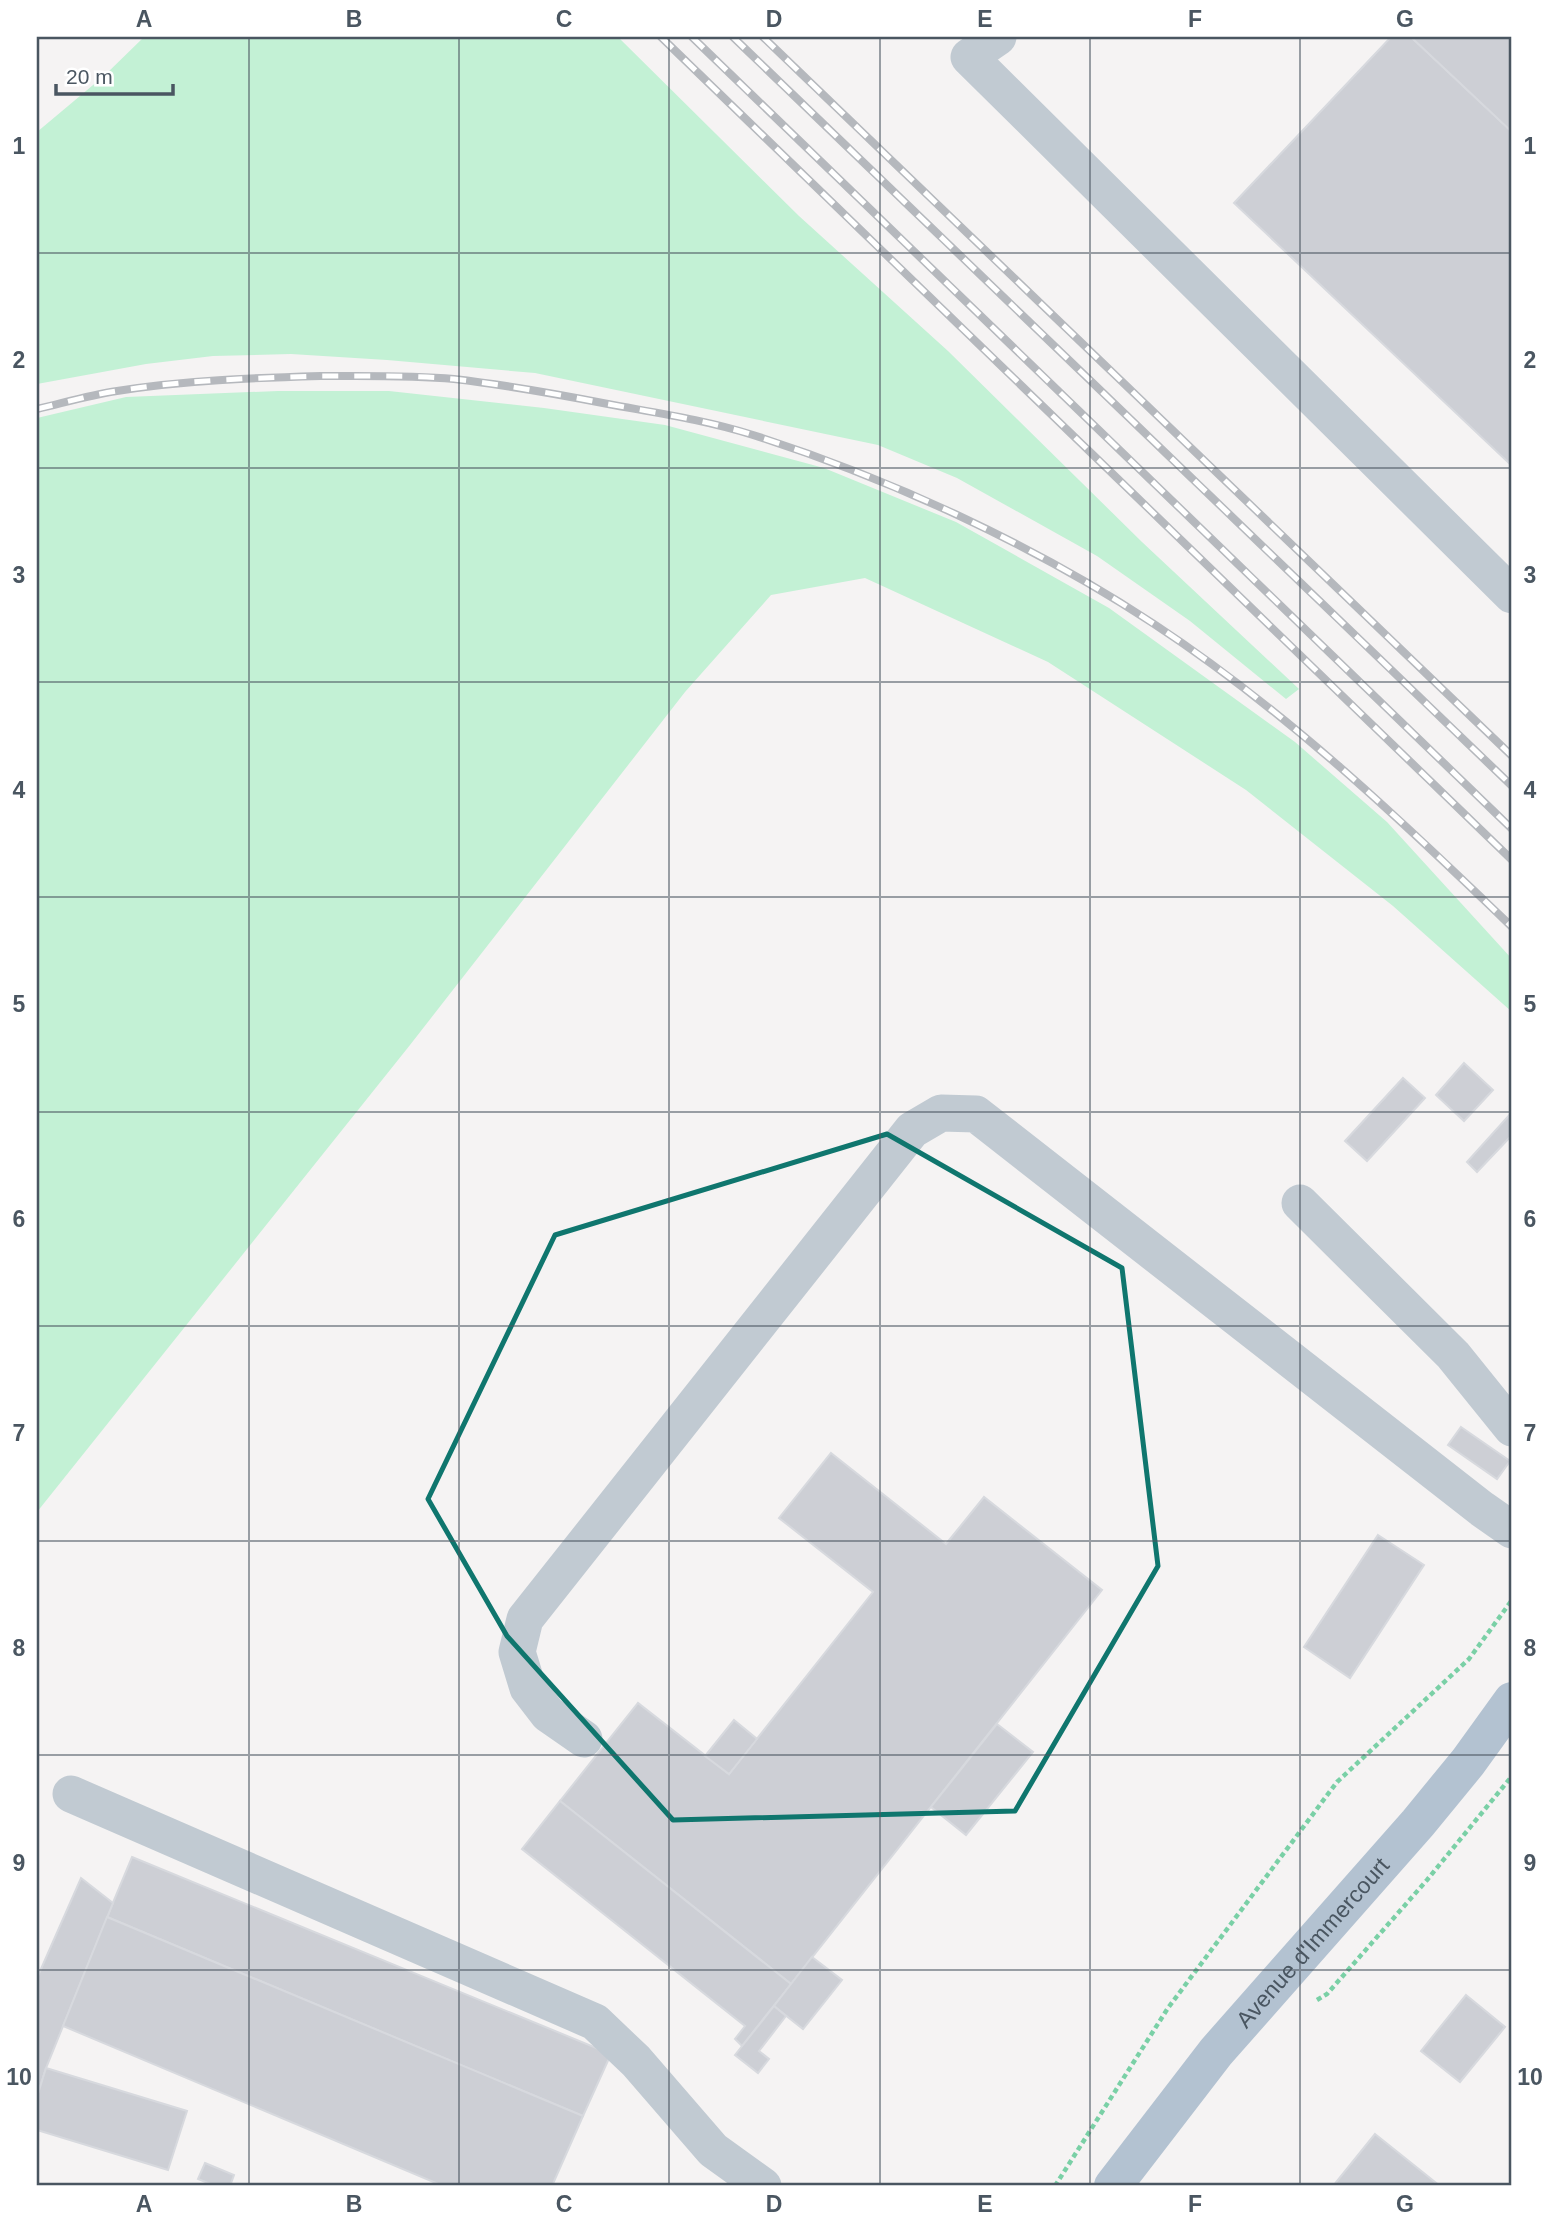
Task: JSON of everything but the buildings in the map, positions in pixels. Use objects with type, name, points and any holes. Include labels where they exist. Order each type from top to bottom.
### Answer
[{"type":"main road","name":"Avenue d'Immercourt","points":[[1113,2186],[1216,2052],[1418,1822],[1468,1762],[1512,1701]]},
{"type":"lane","points":[[998,37],[969,57],[1512,595]]},
{"type":"lane","points":[[584,1740],[548,1714],[528,1688],[517,1652],[525,1619],[912,1130],[941,1112],[976,1114],[1512,1530]]},
{"type":"lane","points":[[1300,1203],[1453,1355],[1512,1428]]},
{"type":"lane","points":[[71,1794],[595,2022],[636,2061],[713,2150],[763,2186]]},
{"type":"path","points":[[1055,2186],[1168,2008],[1337,1782],[1469,1659],[1512,1600]]},
{"type":"highlighted area","points":[[887,1134],[1122,1268],[1158,1566],[1015,1811],[673,1820],[507,1636],[428,1499],[555,1235]]},
{"type":"green space","points":[[144,37],[618,37],[799,216],[948,351],[1142,542],[1299,689],[1286,699],[1190,621],[1097,556],[957,478],[878,445],[535,373],[387,360],[291,354],[213,356],[146,364],[37,384],[37,132],[105,75]]},
{"type":"green space","points":[[278,391],[389,391],[665,425],[824,468],[956,522],[1109,608],[1295,742],[1387,822],[1512,959],[1512,1012],[1393,906],[1246,790],[1048,662],[865,578],[771,595],[685,692],[410,1045],[37,1512],[37,418],[126,397]]},
{"type":"railway","points":[[661,37],[1512,860]]},
{"type":"railway","points":[[692,37],[1512,829]]},
{"type":"railway","points":[[733,37],[1512,786]]},
{"type":"railway","points":[[763,37],[1512,756]]},
{"type":"railway","points":[[37,409],[107,393],[193,382],[322,376],[438,378],[531,390],[681,417],[735,430],[805,453],[909,493],[960,516],[1060,567],[1154,624],[1249,692],[1340,767],[1512,927]]}]
